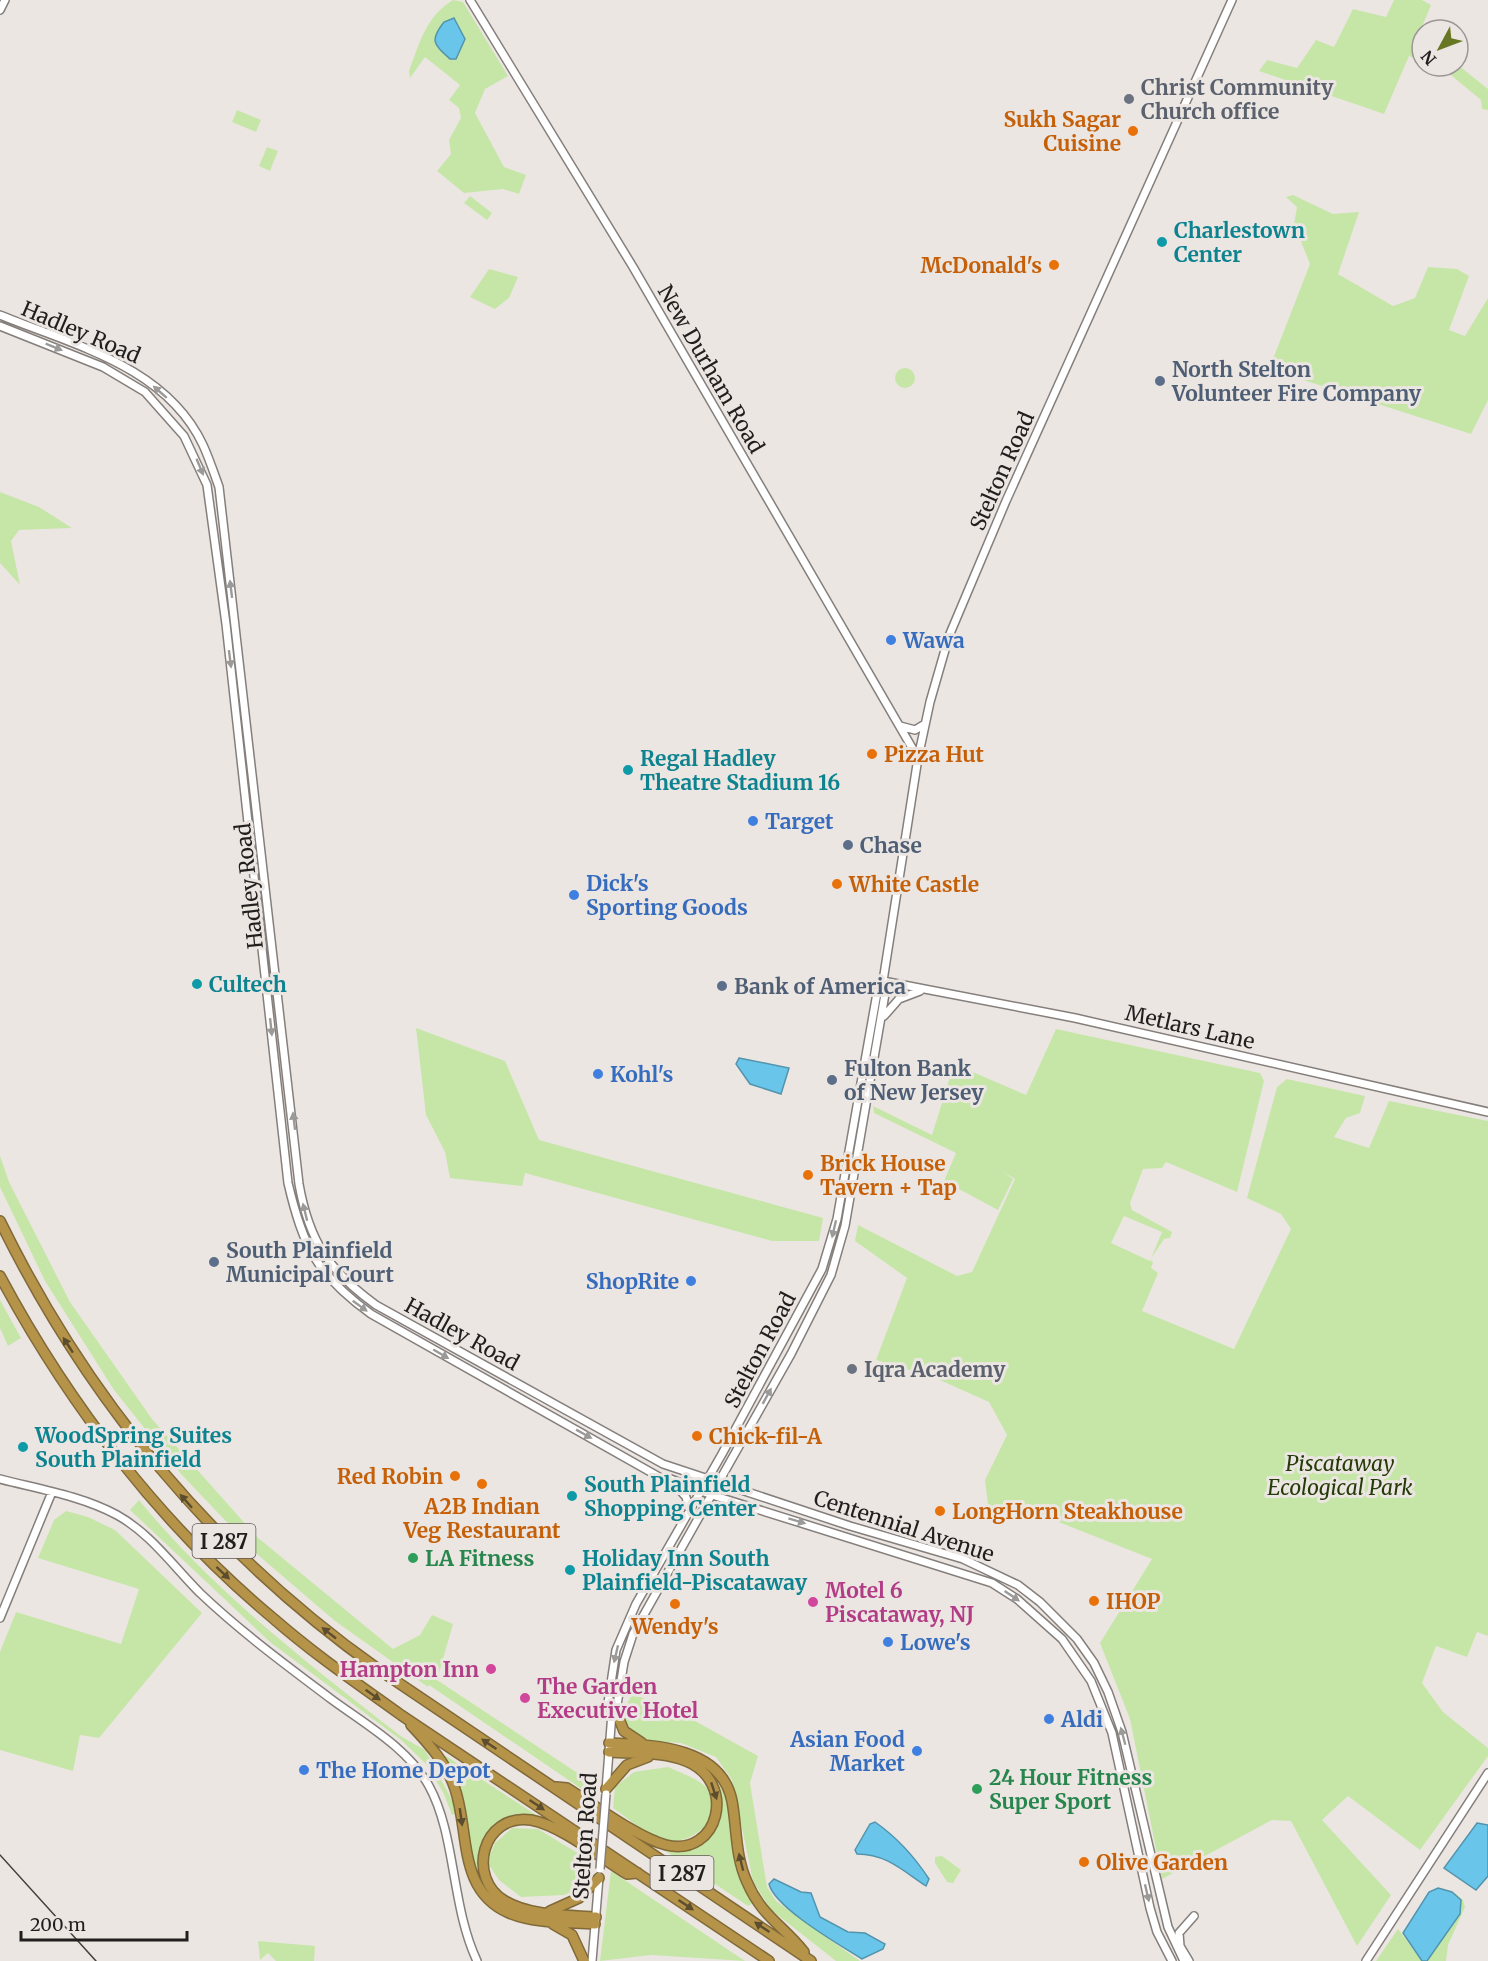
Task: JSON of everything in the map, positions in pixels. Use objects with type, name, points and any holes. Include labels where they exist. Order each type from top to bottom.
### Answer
[{"type":"highway","name":"I 287","points":[[0,1221],[36,1292],[92,1382],[147,1456],[221,1537],[288,1600],[347,1647],[811,1961]]},
{"type":"highway","name":"I 287","points":[[0,1276],[75,1399],[124,1466],[171,1520],[273,1619],[336,1669],[401,1715],[769,1961]]},
{"type":"highway","points":[[613,1711],[624,1731],[647,1745]]},
{"type":"highway","points":[[401,1715],[434,1751],[450,1776],[459,1805],[466,1858],[472,1877],[483,1892],[511,1914],[596,1921]]},
{"type":"highway","points":[[609,1747],[647,1745],[678,1750],[696,1757],[711,1767],[725,1783],[731,1798],[739,1854],[746,1879],[766,1915],[796,1942],[811,1961]]},
{"type":"highway","points":[[553,1787],[567,1788],[656,1842],[672,1846],[687,1845],[699,1839],[713,1823],[718,1806],[716,1790],[707,1775],[688,1762],[609,1747]]},
{"type":"highway","points":[[606,1792],[627,1765],[657,1755]]},
{"type":"highway","points":[[584,1961],[572,1935],[546,1916],[499,1897],[488,1884],[482,1869],[485,1846],[494,1833],[505,1825],[519,1820],[544,1824],[627,1874],[638,1873]]},
{"type":"highway","points":[[546,1916],[573,1903],[599,1873]]},
{"type":"main road","points":[[0,10],[5,0]]},
{"type":"main road","name":"New Durham Road","points":[[470,0],[649,296],[918,758]]},
{"type":"main road","name":"Stelton Road","points":[[613,1711],[608,1703],[621,1639],[636,1604],[699,1490],[722,1454],[822,1269],[837,1219],[877,993],[883,981],[918,758],[949,636],[1232,0]]},
{"type":"main road","name":"Hadley Road","points":[[0,315],[116,361],[143,378],[185,418],[202,443],[219,488],[299,1184],[304,1213],[316,1244],[345,1281],[376,1305],[641,1453],[718,1484]]},
{"type":"main road","name":"Hadley Road","points":[[0,326],[104,367],[133,383],[160,406],[176,424],[192,448],[207,485],[226,624],[288,1183],[298,1225],[308,1249],[328,1278],[346,1296],[371,1314],[652,1472],[682,1491],[689,1509]]},
{"type":"main road","points":[[899,725],[915,730],[925,724]]},
{"type":"main road","name":"Stelton Road","points":[[592,1961],[609,1747],[613,1711],[624,1662],[633,1634],[818,1304],[831,1275],[845,1226],[881,1022],[885,994],[883,981]]},
{"type":"main road","name":"Metlars Lane","points":[[883,981],[1076,1018],[1488,1112]]},
{"type":"main road","points":[[881,1022],[894,1003],[911,992],[922,990]]},
{"type":"main road","points":[[288,1183],[299,1184]]},
{"type":"main road","name":"Hadley Road","points":[[652,1472],[712,1495]]},
{"type":"main road","points":[[0,1479],[99,1507],[136,1528],[200,1593],[254,1642],[386,1739],[420,1772],[439,1810],[461,1918],[477,1961]]},
{"type":"main road","name":"Centennial Avenue","points":[[718,1484],[963,1558],[1018,1585],[1063,1623],[1094,1663],[1108,1692],[1122,1732],[1168,1927],[1184,1961]]},
{"type":"main road","points":[[0,1618],[52,1492]]},
{"type":"main road","name":"Centennial Avenue","points":[[712,1495],[992,1583],[1017,1599],[1062,1639],[1091,1681],[1106,1715],[1150,1908],[1157,1932],[1172,1961]]},
{"type":"main road","points":[[1366,1961],[1372,1948],[1488,1773]]},
{"type":"main road","points":[[1189,1961],[1180,1946],[1179,1933],[1194,1916]]},
{"type":"main road","points":[[1360,1961],[1372,1948]]},
{"type":"green space","points":[[453,0],[463,2],[508,76],[485,89],[475,113],[504,167],[526,175],[519,194],[503,189],[464,193],[437,171],[451,154],[449,140],[461,118],[459,108],[449,100],[460,85],[425,57],[410,78],[409,71],[430,22]]},
{"type":"green space","points":[[1394,0],[1422,0],[1431,5],[1426,18],[1410,18],[1410,56],[1384,114],[1259,71],[1267,60],[1297,68],[1316,40],[1334,47],[1353,9],[1386,17]]},
{"type":"green space","points":[[1470,75],[1488,89],[1488,110],[1482,109],[1481,100],[1454,78],[1470,78]]},
{"type":"green space","points":[[237,110],[261,120],[256,132],[232,122]]},
{"type":"green space","points":[[267,147],[278,151],[270,171],[259,166]]},
{"type":"green space","points":[[1293,195],[1333,214],[1359,212],[1338,274],[1393,306],[1415,298],[1428,267],[1457,269],[1469,276],[1449,330],[1465,336],[1488,298],[1488,400],[1471,434],[1269,369],[1310,264],[1294,224],[1297,207],[1286,197]]},
{"type":"green space","points":[[470,196],[492,213],[487,220],[464,203]]},
{"type":"green space","points":[[489,269],[518,277],[509,298],[495,309],[470,297]]},
{"type":"green space","points":[[905,368],[912,371],[915,378],[912,385],[905,388],[898,385],[895,378],[898,371]]},
{"type":"green space","points":[[0,492],[39,507],[72,528],[19,530],[11,541],[20,585],[0,563]]},
{"type":"green space","points":[[416,1028],[505,1061],[539,1140],[823,1218],[819,1241],[772,1241],[525,1173],[522,1186],[450,1178],[445,1152],[426,1115]]},
{"type":"green space","name":"Piscataway Ecological Park","points":[[1056,1029],[1260,1073],[1264,1081],[1237,1192],[1166,1162],[1162,1168],[1143,1169],[1130,1203],[1132,1210],[1172,1232],[1170,1238],[1164,1239],[1151,1258],[1162,1232],[1124,1216],[1111,1243],[1153,1262],[1151,1268],[1158,1273],[1142,1311],[1234,1349],[1291,1229],[1281,1214],[1247,1198],[1277,1087],[1287,1079],[1365,1096],[1360,1113],[1346,1118],[1334,1137],[1369,1148],[1389,1101],[1488,1121],[1488,1636],[1477,1632],[1467,1657],[1436,1646],[1422,1683],[1443,1712],[1488,1748],[1488,1756],[1420,1850],[1348,1796],[1322,1820],[1391,1895],[1357,1946],[1291,1821],[1272,1820],[1162,1879],[1130,1719],[1100,1643],[1152,1559],[1046,1517],[1016,1522],[989,1513],[985,1480],[1007,1435],[989,1402],[933,1377],[876,1360],[907,1278],[855,1241],[858,1225],[957,1276],[972,1272],[1015,1179],[1003,1172],[1013,1179],[998,1210],[944,1181],[956,1153],[874,1113],[873,1106],[932,1135],[954,1064],[1026,1095]]},
{"type":"green space","points":[[0,1156],[9,1182],[70,1302],[152,1419],[257,1537],[393,1649],[420,1635],[432,1615],[453,1624],[437,1680],[585,1778],[594,1777],[592,1796],[429,1685],[428,1687],[335,1621],[258,1555],[181,1474],[114,1390],[45,1281],[0,1187]]},
{"type":"green space","points":[[0,1300],[21,1338],[8,1346],[0,1328]]},
{"type":"green space","points":[[139,1500],[199,1566],[264,1626],[402,1737],[425,1750],[459,1813],[452,1815],[443,1792],[425,1763],[401,1740],[270,1642],[130,1510]]},
{"type":"green space","points":[[66,1511],[88,1517],[115,1530],[202,1613],[99,1738],[80,1735],[73,1771],[0,1750],[0,1652],[16,1612],[121,1644],[139,1589],[38,1558],[54,1520]]},
{"type":"green space","points":[[632,1694],[677,1711],[758,1756],[750,1783],[767,1887],[776,1901],[860,1961],[836,1961],[770,1909],[753,1881],[732,1780],[716,1757],[681,1743],[650,1741],[633,1733],[626,1722],[627,1704]]},
{"type":"green space","points":[[446,1756],[556,1828],[527,1817],[493,1834],[482,1847],[481,1884],[475,1873],[443,1758]]},
{"type":"green space","points":[[668,1767],[692,1778],[708,1789],[711,1794],[712,1814],[708,1822],[693,1836],[683,1840],[664,1840],[651,1835],[613,1808],[615,1787],[634,1772]]},
{"type":"green space","points":[[717,1782],[729,1801],[739,1870],[753,1903],[748,1906],[664,1850],[692,1846],[711,1832],[717,1823],[720,1811]]},
{"type":"green space","points":[[512,1828],[538,1829],[584,1857],[586,1869],[578,1889],[564,1895],[521,1897],[499,1880],[487,1862],[495,1843]]},
{"type":"green space","points":[[942,1856],[961,1870],[953,1883],[947,1882],[935,1863],[935,1857]]},
{"type":"green space","points":[[611,1871],[745,1961],[651,1955],[600,1961]]},
{"type":"green space","points":[[1453,1891],[1463,1900],[1465,1907],[1448,1945],[1446,1961],[1427,1961],[1459,1914],[1461,1900]]},
{"type":"green space","points":[[1398,1929],[1422,1961],[1376,1961]]},
{"type":"green space","points":[[258,1941],[315,1946],[314,1961],[276,1961],[268,1953],[260,1960]]},
{"type":"water","points":[[454,18],[465,39],[456,59],[450,59],[437,46],[435,38],[444,22]]},
{"type":"water","points":[[739,1058],[789,1068],[781,1094],[750,1084],[736,1064]]},
{"type":"water","points":[[875,1822],[898,1841],[917,1863],[929,1879],[926,1886],[885,1860],[857,1854],[855,1850],[870,1824]]},
{"type":"water","points":[[1477,1823],[1488,1825],[1488,1876],[1476,1890],[1444,1868]]},
{"type":"water","points":[[774,1879],[801,1892],[811,1893],[820,1917],[848,1932],[865,1933],[885,1944],[883,1949],[862,1959],[824,1935],[795,1915],[774,1894],[769,1884]]},
{"type":"water","points":[[1438,1888],[1452,1892],[1461,1900],[1460,1914],[1427,1961],[1422,1961],[1403,1933],[1429,1892]]},
{"type":"railway","points":[[0,1855],[96,1961]]},
{"type":"place","name":"Christ Community Church office","points":[[1129,99]]},
{"type":"place","name":"Sukh Sagar Cuisine","points":[[1133,131]]},
{"type":"place","name":"Charlestown Center","points":[[1162,242]]},
{"type":"place","name":"McDonald's","points":[[1054,265]]},
{"type":"place","name":"North Stelton Volunteer Fire Company","points":[[1160,381]]},
{"type":"place","name":"Wawa","points":[[891,640]]},
{"type":"place","name":"Pizza Hut","points":[[872,754]]},
{"type":"place","name":"Regal Hadley Theatre Stadium 16","points":[[628,770]]},
{"type":"place","name":"Target","points":[[753,821]]},
{"type":"place","name":"Chase","points":[[848,845]]},
{"type":"place","name":"White Castle","points":[[837,884]]},
{"type":"place","name":"Dick's Sporting Goods","points":[[574,895]]},
{"type":"place","name":"Cultech","points":[[197,984]]},
{"type":"place","name":"Bank of America","points":[[722,986]]},
{"type":"place","name":"Kohl's","points":[[598,1074]]},
{"type":"place","name":"Fulton Bank of New Jersey","points":[[832,1080]]},
{"type":"place","name":"Brick House Tavern + Tap","points":[[808,1175]]},
{"type":"place","name":"South Plainfield Municipal Court","points":[[214,1262]]},
{"type":"place","name":"ShopRite","points":[[691,1281]]},
{"type":"place","name":"Iqra Academy","points":[[852,1369]]},
{"type":"place","name":"Chick-fil-A","points":[[697,1436]]},
{"type":"place","name":"WoodSpring Suites South Plainfield","points":[[23,1447]]},
{"type":"place","name":"Red Robin","points":[[455,1476]]},
{"type":"place","name":"A2B Indian Veg Restaurant","points":[[482,1484]]},
{"type":"place","name":"South Plainfield Shopping Center","points":[[572,1496]]},
{"type":"place","name":"LongHorn Steakhouse","points":[[940,1511]]},
{"type":"place","name":"LA Fitness","points":[[413,1558]]},
{"type":"place","name":"Holiday Inn South Plainfield-Piscataway","points":[[570,1570]]},
{"type":"place","name":"IHOP","points":[[1094,1601]]},
{"type":"place","name":"Motel 6 Piscataway, NJ","points":[[813,1602]]},
{"type":"place","name":"Wendy's","points":[[675,1604]]},
{"type":"place","name":"Lowe's","points":[[888,1642]]},
{"type":"place","name":"Hampton Inn","points":[[491,1669]]},
{"type":"place","name":"The Garden Executive Hotel","points":[[525,1698]]},
{"type":"place","name":"Aldi","points":[[1049,1719]]},
{"type":"place","name":"Asian Food Market","points":[[917,1751]]},
{"type":"place","name":"The Home Depot","points":[[304,1770]]},
{"type":"place","name":"24 Hour Fitness Super Sport","points":[[977,1789]]},
{"type":"place","name":"Olive Garden","points":[[1084,1862]]}]
